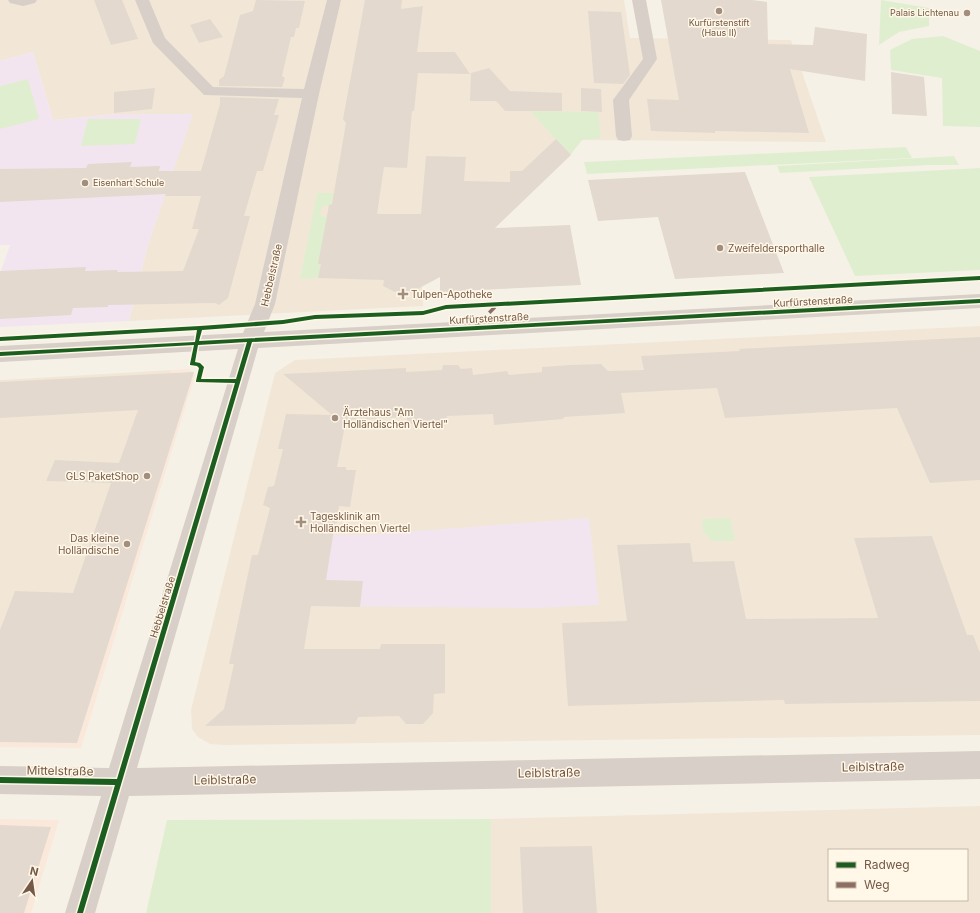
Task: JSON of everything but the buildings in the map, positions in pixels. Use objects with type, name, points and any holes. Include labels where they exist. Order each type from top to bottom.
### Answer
[{"type":"street","points":[[15,0],[23,2],[30,0]]},
{"type":"street","points":[[142,0],[158,40],[209,92],[311,94]]},
{"type":"street","name":"Hebbelstraße","points":[[80,913],[250,341],[265,304],[311,94],[334,0]]},
{"type":"street","points":[[624,136],[621,100],[650,59],[639,0]]},
{"type":"street","name":"Kurfürstenstraße","points":[[0,354],[980,301]]},
{"type":"street","name":"Leiblstraße","points":[[119,782],[980,765]]},
{"type":"street","name":"Mittelstraße","points":[[0,780],[119,782]]},
{"type":"shaded area","points":[[0,0],[624,0],[630,38],[791,40],[826,142],[582,140],[570,155],[422,284],[423,306],[129,321],[148,245],[192,114],[117,114],[53,120],[33,52],[0,61]]},
{"type":"shaded area","name":"Eisenhart Schule","points":[[33,52],[53,120],[117,114],[193,114],[148,245],[129,321],[0,327],[0,273],[10,245],[0,245],[0,61]]},
{"type":"shaded area","points":[[980,326],[980,735],[225,745],[210,744],[198,737],[192,729],[191,710],[275,373],[295,360]]},
{"type":"shaded area","points":[[189,369],[195,375],[81,748],[0,747],[0,713],[67,714],[172,370]]},
{"type":"shaded area","points":[[172,370],[67,714],[0,713],[0,380]]},
{"type":"shaded area","points":[[589,518],[599,605],[535,608],[311,606],[266,534],[364,535]]},
{"type":"shaded area","points":[[980,806],[980,913],[491,913],[491,819]]},
{"type":"shaded area","points":[[0,819],[59,820],[31,913],[3,913]]},
{"type":"green space","points":[[881,0],[929,8],[929,26],[899,32],[879,45]]},
{"type":"green space","points":[[943,36],[980,51],[980,127],[943,126],[942,78],[891,70],[890,50],[912,39]]},
{"type":"green space","points":[[28,79],[39,119],[0,129],[0,86]]},
{"type":"green space","points":[[530,111],[598,112],[601,138],[582,140],[570,155]]},
{"type":"green space","points":[[88,119],[141,119],[135,144],[81,146]]},
{"type":"green space","points":[[906,147],[912,158],[587,174],[584,162]]},
{"type":"green space","points":[[954,156],[959,165],[929,165],[780,173],[777,166]]},
{"type":"green space","points":[[980,168],[980,270],[855,276],[809,177]]},
{"type":"green space","points":[[317,193],[334,193],[331,205],[322,207],[320,215],[330,218],[318,264],[321,264],[318,278],[300,279]]},
{"type":"green space","points":[[730,518],[735,541],[712,541],[703,531],[702,519]]},
{"type":"green space","points":[[491,819],[491,913],[146,913],[167,820]]},
{"type":"marked path","points":[[473,329],[497,305]]},
{"type":"cycle path","points":[[0,339],[200,328],[283,322],[315,317],[423,313],[446,307],[980,278]]},
{"type":"cycle path","points":[[0,354],[980,301]]},
{"type":"cycle path","points":[[200,328],[192,364],[198,364],[202,367],[198,381],[238,381]]},
{"type":"cycle path","points":[[80,913],[250,341]]},
{"type":"cycle path","points":[[0,780],[119,782]]},
{"type":"place","name":"Kurfürstenstift (Haus II)","points":[[719,11]]},
{"type":"place","name":"Palais Lichtenau","points":[[967,13]]},
{"type":"place","name":"Eisenhart Schule","points":[[85,183]]},
{"type":"place","name":"Zweifeldersporthalle","points":[[720,248]]},
{"type":"place","name":"Tulpen-Apotheke","points":[[403,294]]},
{"type":"place","name":"Ärztehaus \"Am Holländischen Viertel\"","points":[[335,418]]},
{"type":"place","name":"GLS PaketShop","points":[[147,476]]},
{"type":"place","name":"Tagesklinik am Holländischen Viertel","points":[[301,522]]},
{"type":"place","name":"Das kleine Holländische","points":[[127,544]]}]
